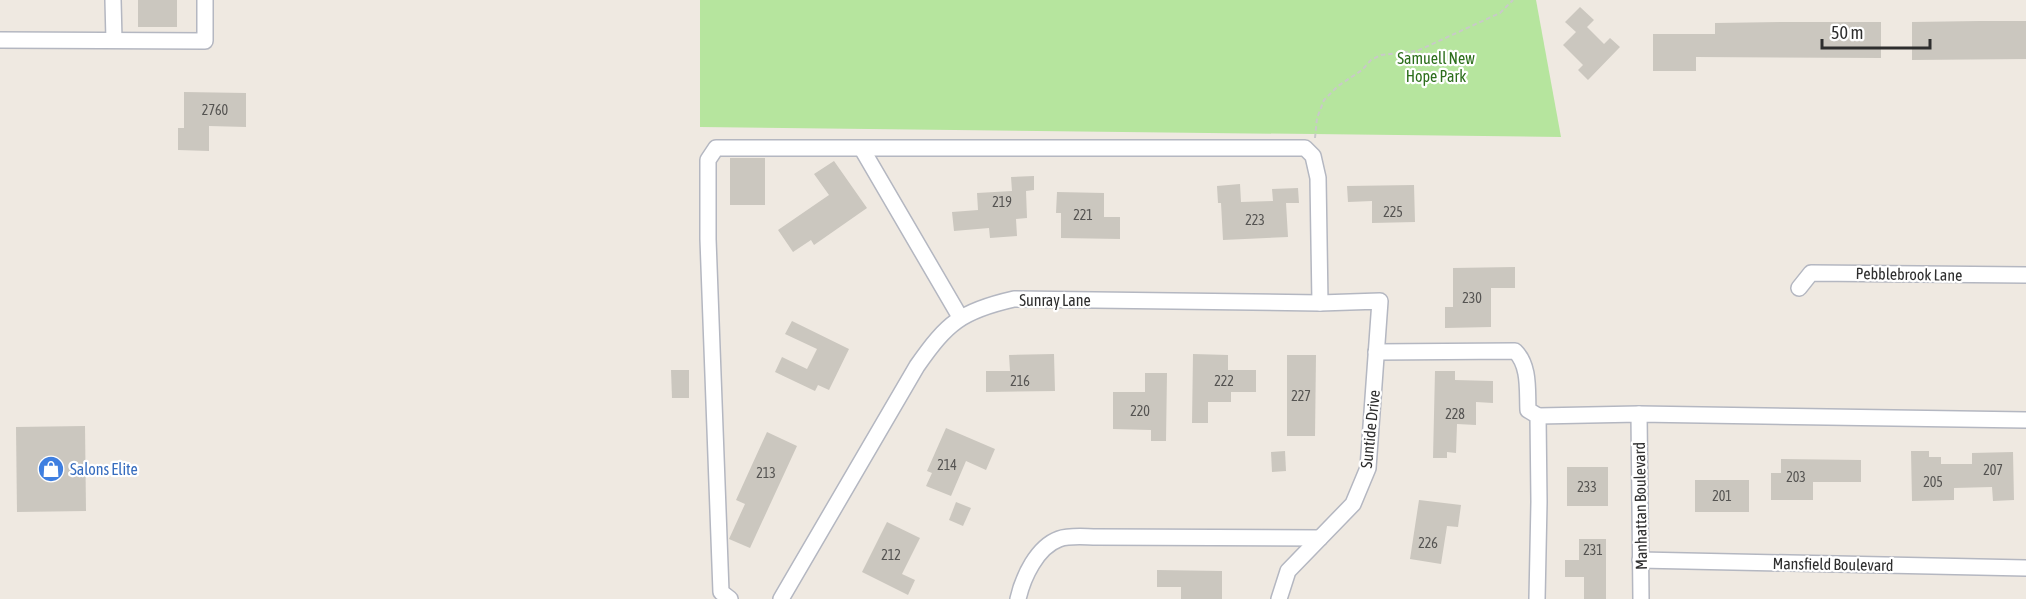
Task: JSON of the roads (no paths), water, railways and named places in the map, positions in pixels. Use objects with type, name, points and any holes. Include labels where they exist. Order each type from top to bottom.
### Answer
[{"type":"street","points":[[113,0],[114,40]]},
{"type":"street","points":[[0,40],[205,41],[205,0]]},
{"type":"street","points":[[730,599],[721,592],[708,239],[708,160],[716,148],[1305,148],[1313,156],[1318,178],[1320,303]]},
{"type":"street","points":[[862,149],[960,317]]},
{"type":"street","name":"Pebblebrook Lane","points":[[1799,288],[1811,273],[2026,275]]},
{"type":"street","name":"Sunray Lane","points":[[781,599],[917,366],[936,339],[960,317],[983,306],[1014,299],[1320,303],[1380,301]]},
{"type":"street","name":"Suntide Drive","points":[[1279,599],[1288,571],[1353,504],[1368,468],[1380,301]]},
{"type":"street","points":[[1376,352],[1515,351],[1523,359],[1525,368],[1528,410],[1538,416],[1639,414],[2026,420]]},
{"type":"street","name":"Manhattan Boulevard","points":[[1639,414],[1641,599]]},
{"type":"street","points":[[1537,599],[1538,416]]},
{"type":"street","points":[[1018,599],[1024,578],[1035,561],[1047,545],[1062,538],[1320,538]]},
{"type":"street","name":"Mansfield Boulevard","points":[[1640,560],[2026,568]]},
{"type":"place","name":"Salons Elite","points":[[51,469]]},
{"type":"park label","name":"Samuell New Hope Park","points":[[1436,67]]}]
